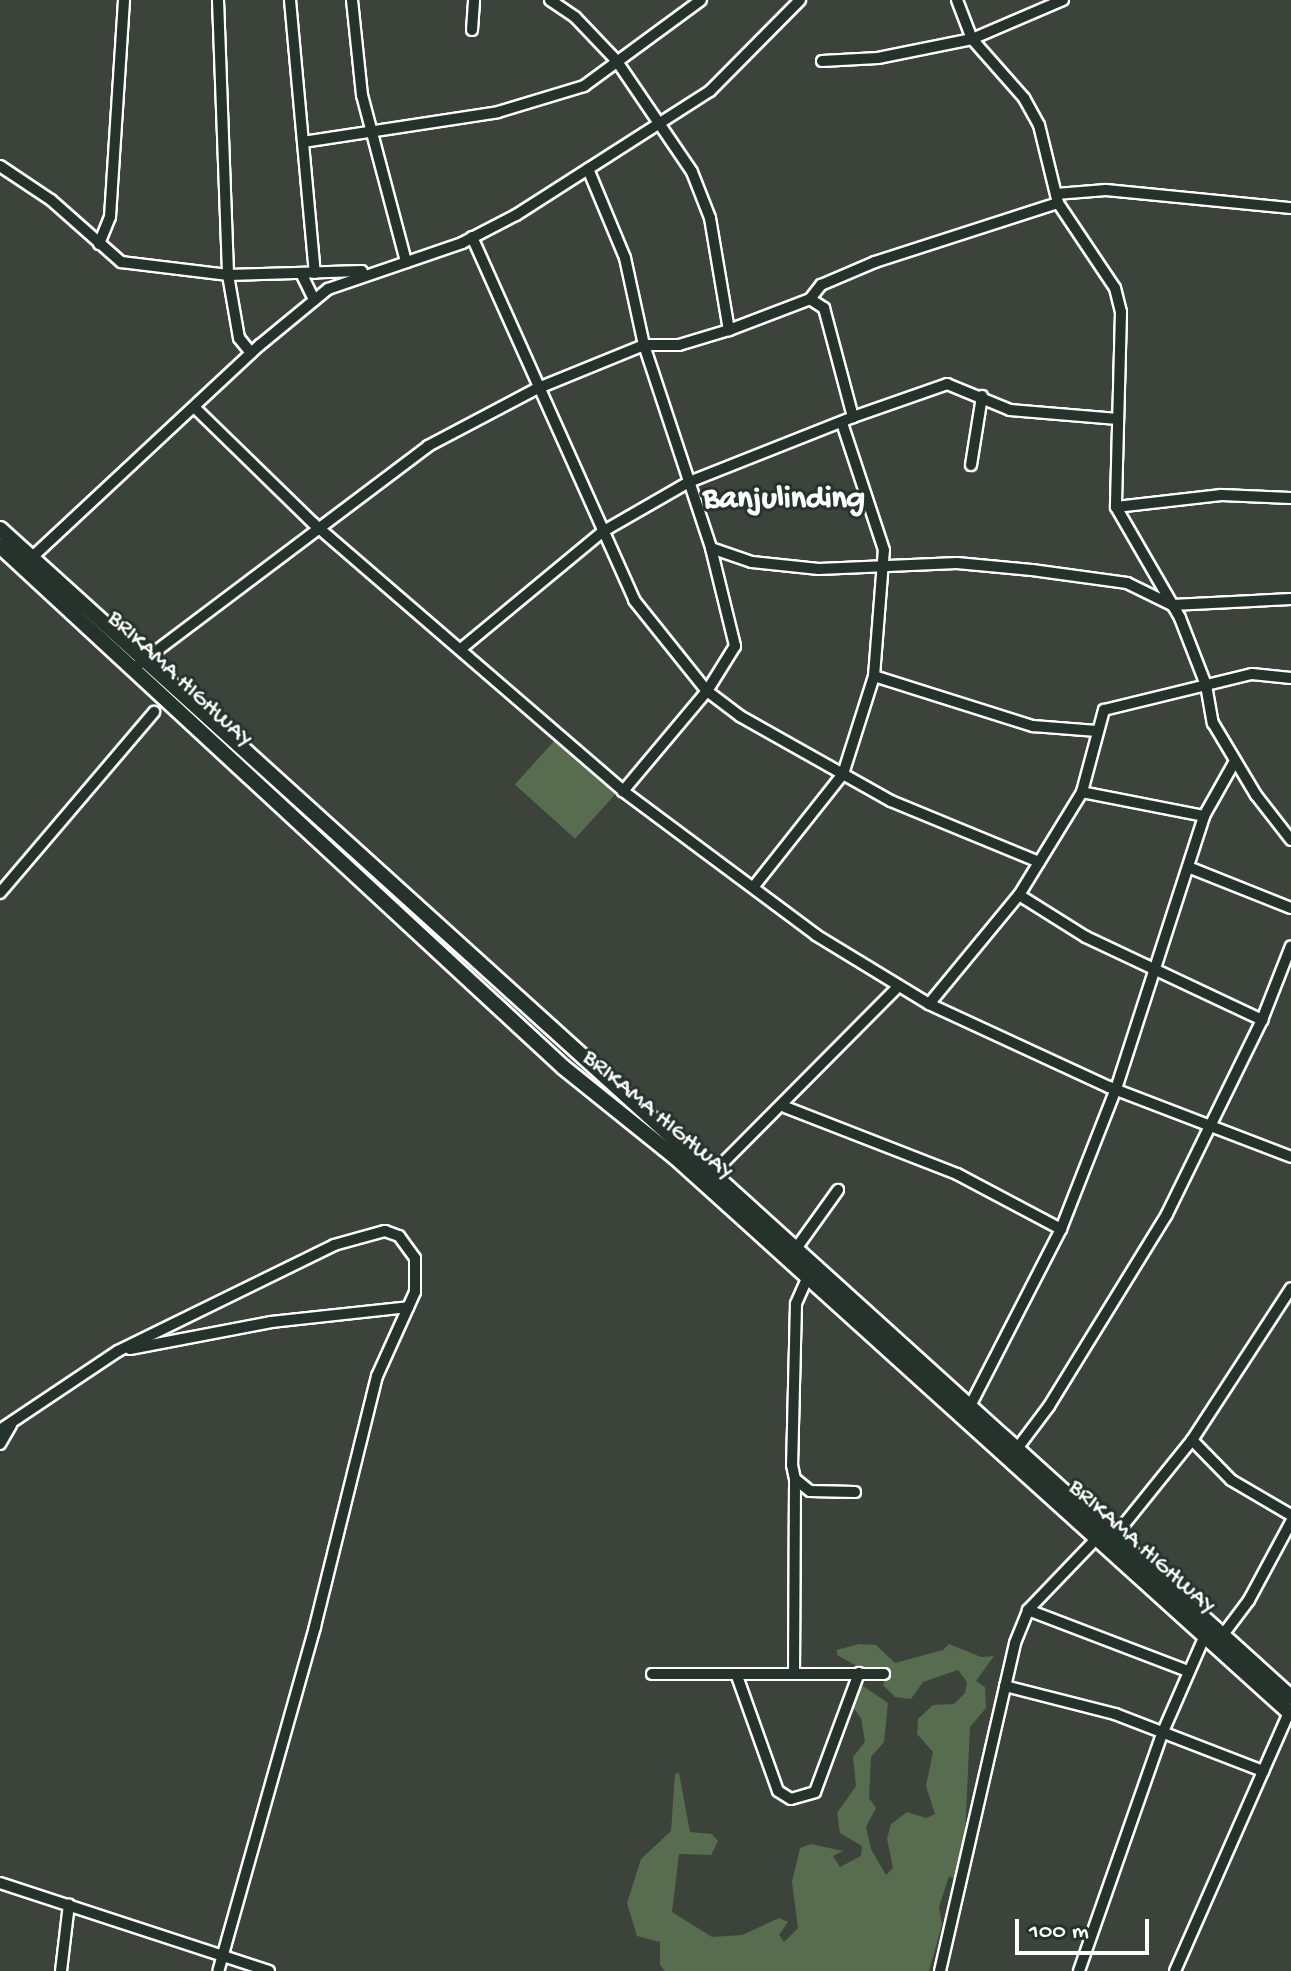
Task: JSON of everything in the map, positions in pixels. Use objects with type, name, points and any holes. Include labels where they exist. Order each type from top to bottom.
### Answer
[{"type":"highway","name":"BRIKAMA HIGHWAY","points":[[0,529],[27,562],[712,1174],[795,1250],[810,1271],[1097,1538],[1180,1606]]},
{"type":"highway","name":"BRIKAMA HIGHWAY","points":[[0,546],[27,562]]},
{"type":"highway","name":"BRIKAMA HIGHWAY","points":[[140,664],[563,1067],[675,1157],[969,1408],[1113,1538],[1180,1606],[1290,1708]]},
{"type":"highway","name":"BRIKAMA HIGHWAY","points":[[1207,1631],[1222,1636],[1290,1708]]},
{"type":"street","points":[[99,244],[110,217],[124,0]]},
{"type":"street","points":[[218,0],[228,275],[239,338],[251,353]]},
{"type":"street","points":[[290,0],[315,273]]},
{"type":"street","points":[[352,0],[358,67],[371,130],[406,262]]},
{"type":"street","points":[[472,30],[474,0]]},
{"type":"street","points":[[550,0],[575,17],[616,60],[664,123],[710,218],[729,330]]},
{"type":"street","points":[[303,142],[498,112],[584,86],[700,0]]},
{"type":"street","points":[[27,562],[251,353],[314,300],[372,271],[406,262],[472,237],[664,123],[760,46],[800,0]]},
{"type":"street","points":[[957,0],[972,39],[1024,98],[1039,125],[1057,198],[1115,288],[1121,312],[1116,507],[1172,605],[1206,685],[1213,723],[1235,761],[1291,840]]},
{"type":"street","points":[[822,61],[892,56],[972,39],[1063,0]]},
{"type":"street","points":[[0,166],[51,200],[121,262],[180,273],[228,275],[372,271]]},
{"type":"street","points":[[588,169],[625,258],[644,345],[711,548],[735,646],[707,691],[623,791]]},
{"type":"street","points":[[140,664],[428,446],[536,389],[644,345],[679,345],[729,330],[810,299],[821,285],[875,262],[1057,198],[1106,190],[1291,208]]},
{"type":"street","points":[[472,237],[536,389],[634,600],[707,691],[740,716],[891,801],[1039,862]]},
{"type":"street","points":[[302,275],[314,300]]},
{"type":"street","points":[[810,299],[824,308],[853,417]]},
{"type":"street","points":[[462,648],[602,532],[689,482],[853,417],[947,384],[1010,410],[1118,419]]},
{"type":"street","points":[[971,465],[982,396]]},
{"type":"street","points":[[194,407],[319,527],[462,648],[623,791],[755,885],[816,935],[929,1004],[1116,1089],[1291,1157]]},
{"type":"street","points":[[755,885],[843,774],[874,676],[884,550],[842,423]]},
{"type":"street","points":[[1116,507],[1221,495],[1291,498]]},
{"type":"street","points":[[711,548],[787,566],[957,563],[1127,583],[1172,605],[1291,599]]},
{"type":"street","points":[[929,1004],[1019,895],[1082,792],[1104,710],[1252,674],[1291,678]]},
{"type":"street","points":[[874,676],[1033,726],[1097,731]]},
{"type":"street","points":[[0,893],[154,712]]},
{"type":"street","points":[[969,1408],[1061,1229],[1116,1089],[1204,816],[1235,761]]},
{"type":"street","points":[[1082,792],[1204,816]]},
{"type":"street","points":[[1188,867],[1291,908]]},
{"type":"street","points":[[1019,895],[1086,937],[1155,965],[1262,1020]]},
{"type":"street","points":[[1016,1450],[1049,1406],[1167,1214],[1262,1020],[1291,946]]},
{"type":"street","points":[[712,1174],[785,1107],[899,986]]},
{"type":"street","points":[[785,1107],[957,1174],[1061,1229]]},
{"type":"street","points":[[795,1250],[838,1190]]},
{"type":"street","points":[[0,1430],[118,1351],[267,1274],[334,1245],[385,1231],[399,1236],[415,1258],[415,1292],[377,1376],[218,1971]]},
{"type":"street","points":[[794,1674],[796,1304],[810,1271]]},
{"type":"street","points":[[1113,1538],[1192,1440],[1291,1288]]},
{"type":"street","points":[[118,1351],[271,1322],[408,1307]]},
{"type":"street","points":[[0,1444],[12,1423]]},
{"type":"street","points":[[1192,1440],[1231,1480],[1291,1515]]},
{"type":"street","points":[[795,1479],[810,1491],[855,1492]]},
{"type":"street","points":[[1222,1636],[1249,1600],[1291,1522]]},
{"type":"street","points":[[940,1971],[1005,1686],[1028,1610],[1097,1538]]},
{"type":"street","points":[[1028,1610],[1188,1671]]},
{"type":"street","points":[[1079,1971],[1162,1734],[1207,1631]]},
{"type":"street","points":[[737,1676],[778,1791],[791,1799],[815,1792],[859,1673]]},
{"type":"street","points":[[652,1674],[884,1674]]},
{"type":"street","points":[[1005,1686],[1115,1714],[1263,1771]]},
{"type":"street","points":[[1175,1971],[1290,1708]]},
{"type":"street","points":[[0,1883],[268,1971]]},
{"type":"street","points":[[61,1971],[69,1904]]},
{"type":"green space","points":[[555,740],[615,794],[575,839],[515,785]]},
{"type":"green space","points":[[859,1644],[876,1645],[895,1663],[943,1650],[949,1644],[981,1657],[994,1656],[976,1681],[985,1687],[986,1708],[970,1727],[964,1857],[957,1880],[949,1876],[939,1907],[942,1925],[929,1971],[665,1971],[660,1965],[660,1942],[637,1936],[627,1903],[641,1859],[671,1831],[675,1774],[679,1773],[690,1832],[712,1834],[718,1841],[711,1855],[679,1854],[672,1912],[712,1937],[742,1935],[779,1918],[788,1922],[779,1935],[784,1942],[798,1928],[792,1882],[800,1848],[811,1844],[843,1851],[833,1856],[840,1867],[861,1856],[862,1846],[840,1833],[837,1813],[856,1786],[853,1757],[865,1742],[861,1718],[852,1706],[856,1692],[863,1686],[888,1703],[884,1742],[871,1757],[869,1798],[876,1808],[866,1827],[871,1849],[886,1875],[893,1868],[887,1839],[891,1824],[907,1812],[926,1818],[935,1814],[926,1786],[933,1752],[917,1734],[918,1719],[933,1705],[954,1704],[965,1693],[967,1682],[958,1670],[923,1682],[911,1699],[895,1697],[883,1685],[888,1669],[862,1669],[837,1655],[837,1650]]},
{"type":"district","name":"Banjulinding","points":[[784,500]]}]
